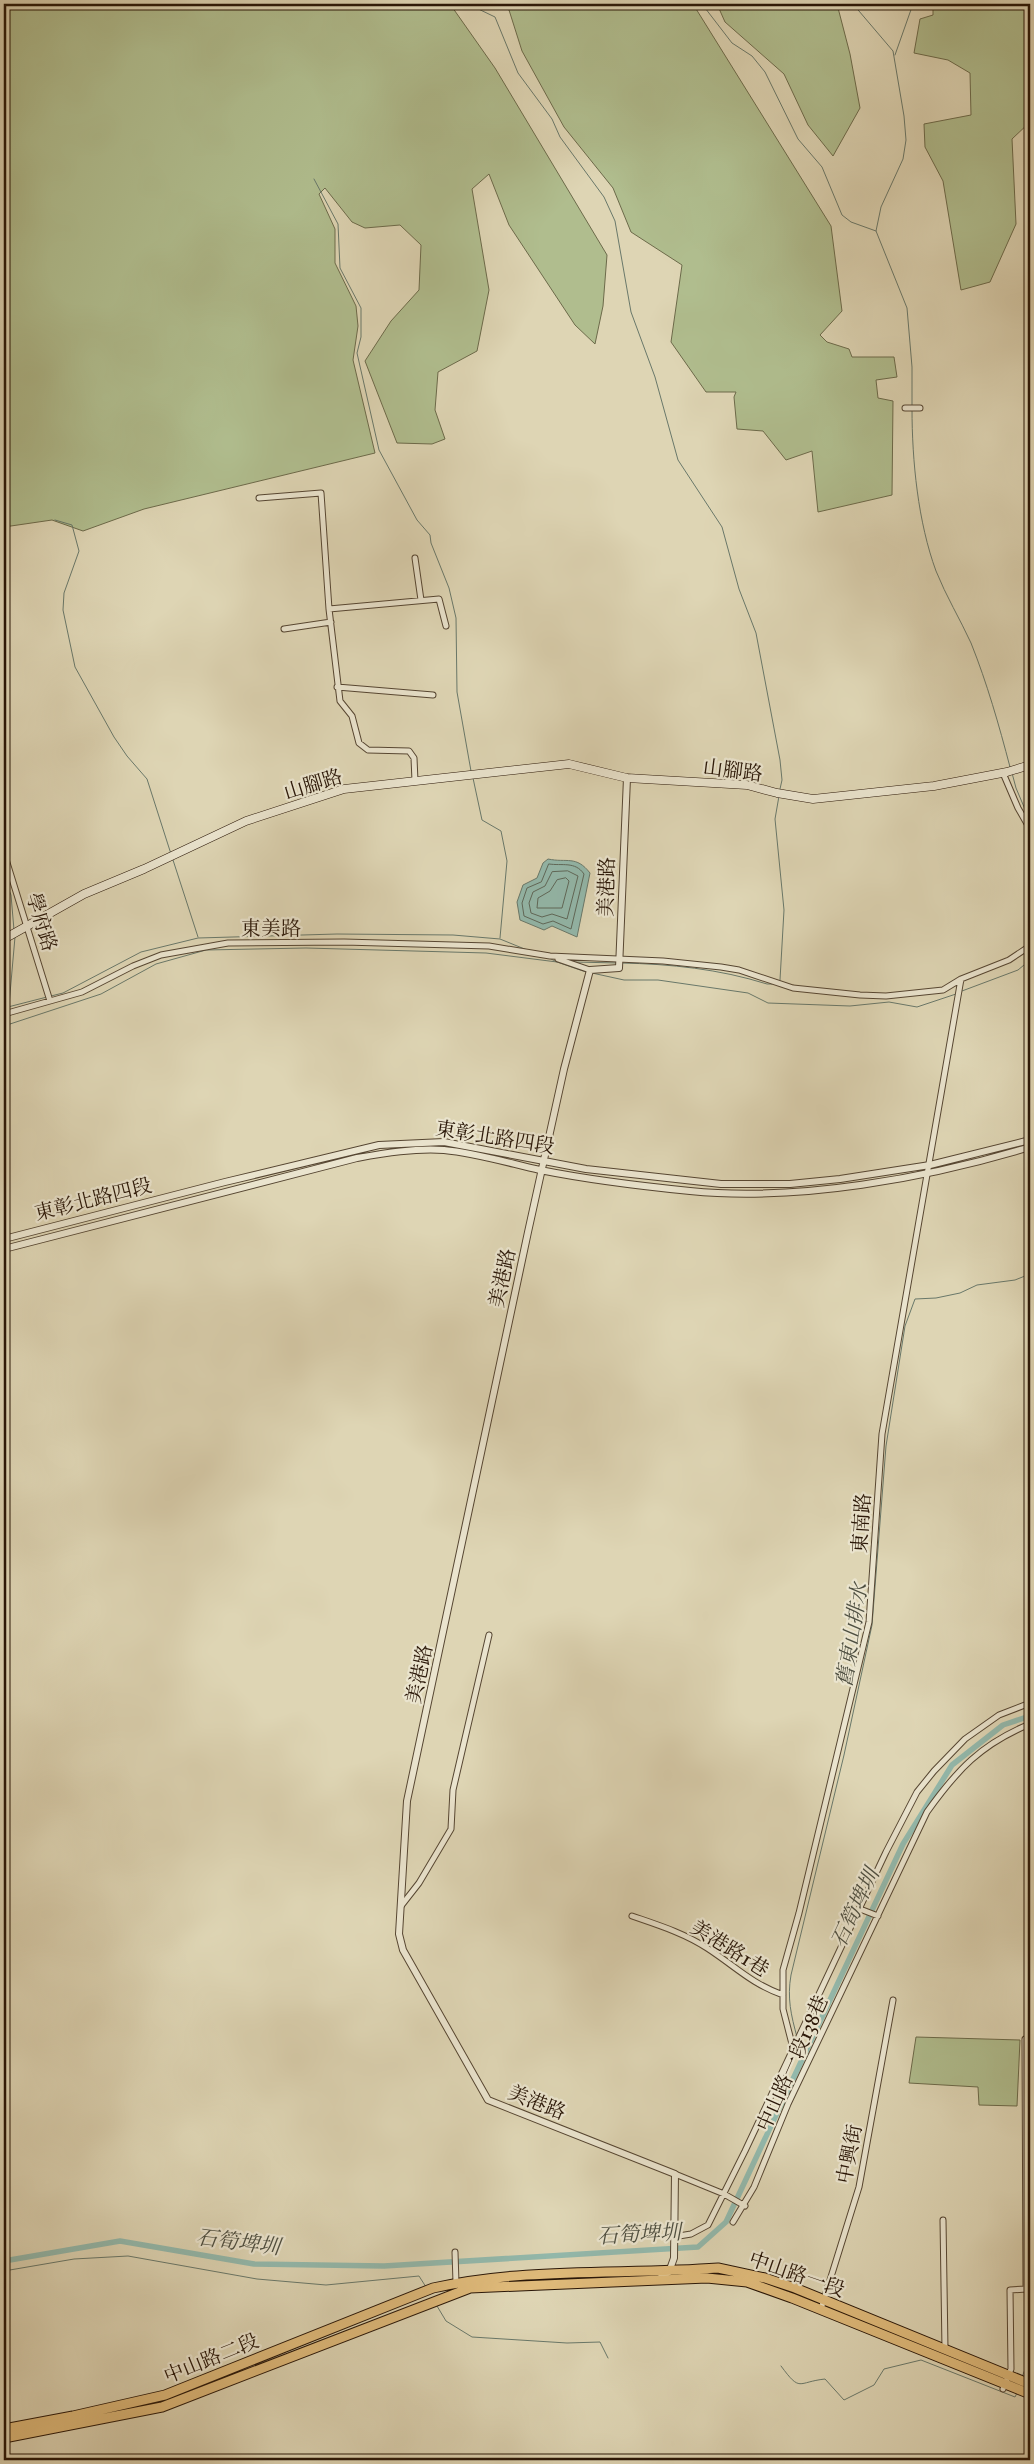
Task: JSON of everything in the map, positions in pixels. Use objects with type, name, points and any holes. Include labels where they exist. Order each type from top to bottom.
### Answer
[{"type":"main road","name":"山腳路","points":[[7,937],[84,894],[172,856],[246,821],[344,789],[569,764],[627,778],[747,785],[780,794],[813,799],[847,797],[934,786],[1030,765]]},
{"type":"main road","name":"中山路一段","points":[[433,2288],[456,2283],[524,2276],[669,2272],[718,2268],[765,2278],[1007,2387],[1030,2394]]},
{"type":"main road","name":"中山路一段","points":[[434,2300],[470,2288],[707,2278],[747,2282],[823,2305],[945,2349],[1030,2384]]},
{"type":"main road","name":"中山路二段","points":[[4,2429],[73,2416],[165,2395],[433,2288]]},
{"type":"main road","name":"中山路二段","points":[[4,2438],[162,2408],[434,2300]]},
{"type":"street","points":[[905,408],[920,408]]},
{"type":"street","points":[[259,498],[320,493],[337,687],[340,701],[352,716],[359,743],[373,752],[403,749],[409,751],[414,758],[415,780]]},
{"type":"street","points":[[415,558],[421,600]]},
{"type":"street","points":[[330,609],[439,599],[446,626]]},
{"type":"street","points":[[284,629],[331,622]]},
{"type":"street","points":[[337,687],[433,695]]},
{"type":"street","points":[[1005,772],[1018,808],[1030,829]]},
{"type":"street","name":"美港路","points":[[620,960],[627,778]]},
{"type":"street","name":"學府路","points":[[4,853],[24,928],[50,1001]]},
{"type":"street","name":"東美路","points":[[4,1014],[82,992],[132,966],[161,955],[211,944],[344,942],[489,946],[550,956]]},
{"type":"street","points":[[550,956],[663,961],[721,967],[801,989],[886,996],[943,990],[961,979],[1009,960],[1030,946]]},
{"type":"street","points":[[550,956],[589,973],[619,968],[620,960]]},
{"type":"street","name":"美港路","points":[[589,973],[564,1069],[407,1801],[400,1934],[403,1950],[488,2100],[675,2174]]},
{"type":"street","name":"東南路","points":[[799,1913],[868,1622],[882,1434],[903,1308],[929,1174],[961,979]]},
{"type":"street","name":"東彰北路四段","points":[[4,1239],[379,1145],[444,1142],[586,1169],[721,1184],[790,1184],[840,1179],[930,1165],[1030,1140]]},
{"type":"street","name":"東彰北路四段","points":[[4,1249],[357,1158],[401,1151],[444,1150],[543,1170],[692,1191],[741,1192],[839,1187],[929,1174],[1030,1148]]},
{"type":"street","points":[[182,1193],[184,1202]]},
{"type":"street","points":[[400,1908],[419,1883],[451,1829],[453,1790],[489,1635]]},
{"type":"street","points":[[673,2240],[691,2234],[708,2225],[907,1809],[934,1771],[965,1739],[999,1715],[1030,1703]]},
{"type":"street","name":"中山路一段138巷","points":[[733,2222],[745,2206],[788,2104],[927,1812],[951,1778],[992,1743],[1030,1724]]},
{"type":"street","points":[[860,1908],[878,1916]]},
{"type":"street","name":"美港路1巷","points":[[793,2048],[783,2009],[783,1970],[799,1913]]},
{"type":"street","name":"美港路1巷","points":[[632,1916],[688,1937],[749,1979],[764,1988],[783,1995]]},
{"type":"street","name":"中興街","points":[[823,2305],[859,2187],[893,2000]]},
{"type":"street","points":[[1007,2387],[1011,2369],[1010,2290],[1026,2289],[1025,2039]]},
{"type":"street","points":[[656,2281],[669,2272],[674,2254],[675,2174],[724,2194],[745,2206]]},
{"type":"street","points":[[943,2220],[945,2349]]},
{"type":"street","points":[[455,2252],[456,2283]]},
{"type":"green space","points":[[4,4],[450,4],[495,68],[607,255],[603,306],[595,344],[575,325],[509,225],[489,174],[472,189],[489,290],[477,351],[438,372],[435,410],[445,439],[432,444],[397,443],[365,361],[391,321],[419,290],[421,245],[400,225],[365,228],[352,222],[325,188],[319,194],[335,229],[335,263],[356,306],[358,326],[353,360],[375,453],[144,509],[83,531],[52,520],[4,527]]},
{"type":"green space","points":[[499,4],[693,4],[831,226],[842,311],[820,335],[827,342],[849,349],[852,357],[894,357],[897,377],[876,380],[878,398],[893,401],[892,495],[818,512],[812,451],[786,460],[763,431],[737,429],[734,397],[736,392],[706,392],[671,342],[682,265],[631,232],[613,188],[564,127],[522,51],[509,10]]},
{"type":"green space","points":[[717,4],[837,4],[850,54],[860,108],[833,156],[808,125],[784,74],[725,22]]},
{"type":"green space","points":[[933,4],[1030,4],[1030,122],[1012,139],[1016,224],[990,282],[961,290],[943,181],[925,147],[924,124],[971,115],[970,73],[948,60],[914,53],[920,19],[933,15]]},
{"type":"green space","points":[[916,2037],[1020,2040],[1017,2106],[979,2105],[978,2087],[909,2083]]},
{"type":"water","points":[[548,859],[576,862],[585,867],[590,873],[577,937],[552,926],[544,930],[520,920],[517,902],[523,885],[537,878],[543,863]]},
{"type":"waterway","points":[[468,4],[495,17],[518,73],[552,119],[560,137],[604,197],[615,221],[631,312],[655,377],[678,460],[722,527],[739,589],[756,633],[780,760],[782,780],[780,789]]},
{"type":"waterway","points":[[702,4],[732,43],[752,56],[765,72],[798,139],[822,167],[842,215],[851,222],[876,231]]},
{"type":"waterway","points":[[853,4],[893,51],[904,116],[906,140],[903,159],[881,207],[876,231],[907,308],[912,367],[912,405]]},
{"type":"waterway","points":[[895,55],[913,4]]},
{"type":"waterway","points":[[314,179],[338,224],[340,268],[361,308],[361,337],[357,353],[379,450],[417,520],[430,535],[431,543],[449,588],[456,618],[457,692],[471,771]]},
{"type":"waterway","points":[[912,409],[917,491],[930,552],[936,571],[977,658],[1010,767]]},
{"type":"waterway","points":[[55,520],[72,525],[79,551],[64,593],[63,610],[75,667],[114,737],[127,756],[147,779],[171,854]]},
{"type":"waterway","points":[[1012,773],[1016,788],[1030,821]]},
{"type":"waterway","points":[[473,778],[482,820],[501,831],[507,861],[500,938]]},
{"type":"waterway","points":[[779,796],[775,819],[784,910],[780,980]]},
{"type":"waterway","points":[[173,860],[198,937]]},
{"type":"waterway","points":[[4,878],[11,895],[14,930]]},
{"type":"waterway","points":[[51,996],[63,993],[141,952],[198,938],[337,934],[453,935],[500,939],[527,950]]},
{"type":"waterway","points":[[9,1005],[15,937]]},
{"type":"waterway","points":[[4,1026],[101,994],[156,964],[206,950],[306,948],[486,953],[557,962],[586,972]]},
{"type":"waterway","points":[[549,958],[557,962]]},
{"type":"waterway","points":[[962,991],[1018,970],[1030,960]]},
{"type":"waterway","points":[[574,962],[617,963]]},
{"type":"waterway","points":[[621,963],[695,968],[772,984]]},
{"type":"waterway","points":[[592,973],[624,980],[658,980],[748,993],[768,1003],[850,1006],[889,1002],[917,1007],[956,994]]},
{"type":"waterway","points":[[4,1008],[47,997]]},
{"type":"waterway","name":"舊東山排水","points":[[797,2037],[790,2006],[791,1975],[844,1755],[872,1625],[886,1446],[905,1326],[915,1299],[936,1298],[960,1293],[977,1285],[1015,1280],[1030,1274]]},
{"type":"waterway","name":"石筍埤圳","points":[[4,2261],[120,2241],[254,2264],[384,2266],[698,2247],[726,2222],[903,1844],[952,1765],[1003,1725],[1030,1716]]},
{"type":"waterway","name":"舊東山排水","points":[[799,2044],[803,2058]]},
{"type":"waterway","points":[[1027,2054],[1030,2048]]},
{"type":"waterway","points":[[1022,2377],[1030,2357],[1028,2090]]},
{"type":"waterway","points":[[4,2271],[74,2259],[128,2256],[257,2279],[326,2285],[419,2276],[426,2287]]},
{"type":"waterway","points":[[437,2306],[446,2321],[472,2337],[567,2343],[600,2342],[608,2358]]},
{"type":"waterway","points":[[781,2366],[796,2383],[800,2384],[825,2379],[844,2400],[874,2385],[884,2369],[921,2360],[1015,2397],[1017,2393]]}]
